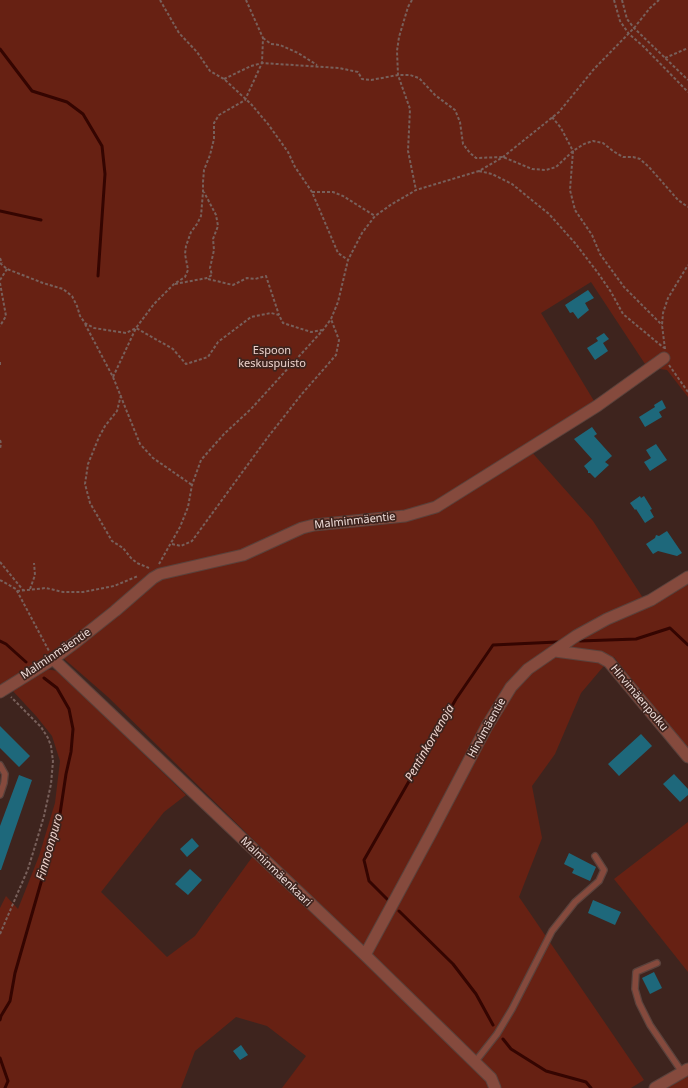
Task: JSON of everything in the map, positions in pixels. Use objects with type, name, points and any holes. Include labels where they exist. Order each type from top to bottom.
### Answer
[{"type":"street","name":"Malminmäentie","points":[[2,690],[53,659],[115,611],[152,574],[243,555],[302,528],[314,525],[405,516],[436,507],[597,406],[664,353]]},
{"type":"street","name":"Hirvimäentie","points":[[365,955],[421,853],[487,726],[511,687],[528,669],[576,636],[607,619],[651,600],[688,577]]},
{"type":"street","name":"Hirvimäenpolku","points":[[555,651],[600,657],[609,662],[688,757]]},
{"type":"street","name":"Malminmäenkaari","points":[[53,659],[365,955],[491,1078],[495,1088]]},
{"type":"street","points":[[654,1088],[685,1070]]},
{"type":"lane","points":[[0,795],[5,774],[1,770]]},
{"type":"lane","points":[[475,1062],[497,1034],[512,1009],[552,931],[575,902],[599,881],[604,870],[596,856]]},
{"type":"lane","points":[[657,963],[636,972],[635,989],[639,1003],[650,1025],[685,1070]]},
{"type":"path","points":[[160,0],[179,33],[210,71],[224,79],[268,124],[288,152],[295,167],[312,192],[338,253],[348,260]]},
{"type":"path","points":[[113,377],[136,328],[154,304],[174,284],[184,277],[188,270],[185,254],[186,246],[191,232],[201,216],[204,192],[204,170],[214,139],[214,123],[219,115],[245,100],[262,63],[263,38],[246,0]]},
{"type":"path","points":[[412,0],[408,7],[399,37],[397,51],[398,75],[410,109],[408,151],[416,190]]},
{"type":"path","points":[[614,0],[620,21],[629,34],[644,47],[688,92]]},
{"type":"path","points":[[622,0],[627,19],[634,28],[688,80]]},
{"type":"path","points":[[120,395],[117,411],[105,426],[88,464],[85,484],[90,503],[112,541],[123,548],[131,558],[152,574],[172,544],[188,507],[192,485],[201,460],[224,434],[251,409],[323,330],[331,319],[338,302],[348,260],[362,233],[375,216],[416,190],[479,171],[503,157],[559,112],[594,69],[629,34],[650,8],[659,0]]},
{"type":"path","points":[[263,38],[271,44],[280,45],[298,53],[318,66]]},
{"type":"path","points":[[665,58],[688,48]]},
{"type":"path","points":[[224,79],[251,66],[262,63],[339,68],[358,72],[362,79],[371,80],[398,75],[410,75],[419,78],[434,95],[455,110],[460,122],[463,144],[476,158],[503,157],[532,168],[546,170],[556,167],[573,151],[584,144],[593,141],[603,143],[623,157],[640,159],[678,200],[688,207]]},
{"type":"path","points":[[552,117],[561,128],[573,151],[570,190],[575,210],[592,235],[600,254],[624,287],[662,325]]},
{"type":"path","points":[[479,171],[492,174],[512,184],[549,214],[575,243],[598,273],[611,292],[622,314],[664,353],[688,392]]},
{"type":"path","points":[[174,284],[207,278],[212,275],[210,268],[214,250],[213,238],[218,226],[216,215],[204,192]]},
{"type":"path","points":[[312,192],[333,192],[343,196],[375,216]]},
{"type":"path","points":[[0,258],[1,264],[7,269],[43,283],[64,289],[72,296],[80,316],[113,377],[140,444],[153,458],[192,485]]},
{"type":"path","points":[[664,353],[662,325],[663,313],[668,298],[688,265]]},
{"type":"path","points":[[0,280],[7,269]]},
{"type":"path","points":[[207,278],[233,284],[246,278],[254,279],[266,276],[283,323],[311,332],[323,330]]},
{"type":"path","points":[[0,283],[6,316],[0,326]]},
{"type":"path","points":[[136,328],[173,350],[186,364],[208,357],[218,342],[251,317],[271,312],[279,314]]},
{"type":"path","points":[[172,544],[181,546],[192,541],[273,431],[301,395],[336,355],[339,340],[331,319]]},
{"type":"path","points":[[85,323],[94,328],[126,333],[136,328]]},
{"type":"path","points":[[0,362],[0,367]]},
{"type":"path","points":[[0,440],[2,443],[0,449]]},
{"type":"path","points":[[156,564],[162,559]]},
{"type":"path","points":[[0,562],[24,590]]},
{"type":"path","points":[[30,589],[35,575],[34,563]]},
{"type":"path","points":[[17,591],[46,588],[63,592],[83,592],[114,586],[140,576]]},
{"type":"path","points":[[0,580],[16,589],[53,659]]},
{"type":"path","points":[[0,934],[28,869],[36,843],[47,803],[53,761],[51,746],[41,727],[2,690]]},
{"type":"green space","name":"Espoon keskuspuisto","points":[[0,0],[688,0],[688,397],[667,370],[647,367],[591,282],[541,313],[597,406],[529,449],[593,521],[643,598],[668,597],[688,584],[688,751],[614,657],[603,667],[581,693],[555,754],[532,786],[542,838],[519,897],[644,1080],[631,1088],[500,1088],[496,1077],[108,697],[54,650],[0,689]]},
{"type":"green space","points":[[45,669],[58,671],[186,795],[164,812],[101,892],[167,957],[195,936],[253,856],[362,957],[488,1081],[490,1088],[282,1088],[306,1056],[267,1026],[236,1017],[195,1051],[181,1088],[0,1088],[0,908],[6,896],[18,909],[39,856],[55,803],[60,761],[52,736],[12,690]]},
{"type":"green space","points":[[688,822],[688,972],[614,879]]},
{"type":"green space","points":[[688,1076],[688,1088],[667,1088],[669,1087]]},
{"type":"building","points":[[588,290],[594,298],[585,303],[589,310],[578,319],[573,312],[570,313],[565,305]]},
{"type":"building","points":[[604,333],[609,339],[603,343],[608,351],[595,360],[587,348],[598,341],[596,338]]},
{"type":"building","points":[[662,400],[666,408],[659,412],[662,417],[645,427],[639,417],[655,407],[654,405]]},
{"type":"building","points":[[592,427],[597,434],[594,436],[612,456],[605,462],[609,465],[595,478],[588,473],[584,466],[592,459],[574,439]]},
{"type":"building","points":[[656,444],[667,460],[650,471],[644,462],[651,458],[646,450]]},
{"type":"building","points":[[640,496],[641,498],[644,496],[652,509],[650,510],[654,517],[645,523],[630,503]]},
{"type":"building","points":[[667,531],[682,553],[677,556],[658,551],[653,554],[646,544],[655,538],[656,535],[659,536]]},
{"type":"building","points":[[0,726],[30,756],[19,767],[0,748]]},
{"type":"building","points":[[641,734],[652,746],[619,776],[608,764]]},
{"type":"building","points":[[674,774],[688,789],[688,795],[680,802],[663,784]]},
{"type":"building","points":[[19,775],[32,780],[0,870],[0,826]]},
{"type":"building","points":[[192,838],[199,846],[187,857],[180,849]]},
{"type":"building","points":[[569,853],[596,867],[590,881],[572,873],[574,869],[564,864]]},
{"type":"building","points":[[190,869],[202,880],[188,895],[175,884]]},
{"type":"building","points":[[593,900],[621,912],[615,925],[588,913]]},
{"type":"building","points":[[654,972],[662,988],[650,994],[642,978]]},
{"type":"building","points":[[241,1045],[248,1055],[240,1060],[233,1051]]},
{"type":"waterway","points":[[0,49],[32,91],[67,102],[83,114],[102,146],[105,174],[98,276]]},
{"type":"waterway","points":[[0,211],[41,220]]},
{"type":"waterway","name":"Pentinkorvenoja","points":[[580,641],[636,639],[670,628],[688,645]]},
{"type":"waterway","name":"Finnoonpuro","points":[[0,641],[6,644],[26,662]]},
{"type":"waterway","name":"Pentinkorvenoja","points":[[387,899],[369,881],[364,860],[456,699],[493,645],[557,642]]},
{"type":"waterway","name":"Finnoonpuro","points":[[0,1020],[10,1001],[15,973],[44,872],[47,854],[58,827],[71,752],[73,729],[69,709],[57,688],[44,678]]},
{"type":"waterway","name":"Pentinkorvenoja","points":[[399,911],[453,964],[476,994],[493,1025]]},
{"type":"waterway","name":"Pentinkorvenoja","points":[[503,1039],[511,1049],[546,1071],[586,1082],[591,1088]]},
{"type":"waterway","name":"Finnoonpuro","points":[[0,1058],[8,1081],[5,1088]]}]
